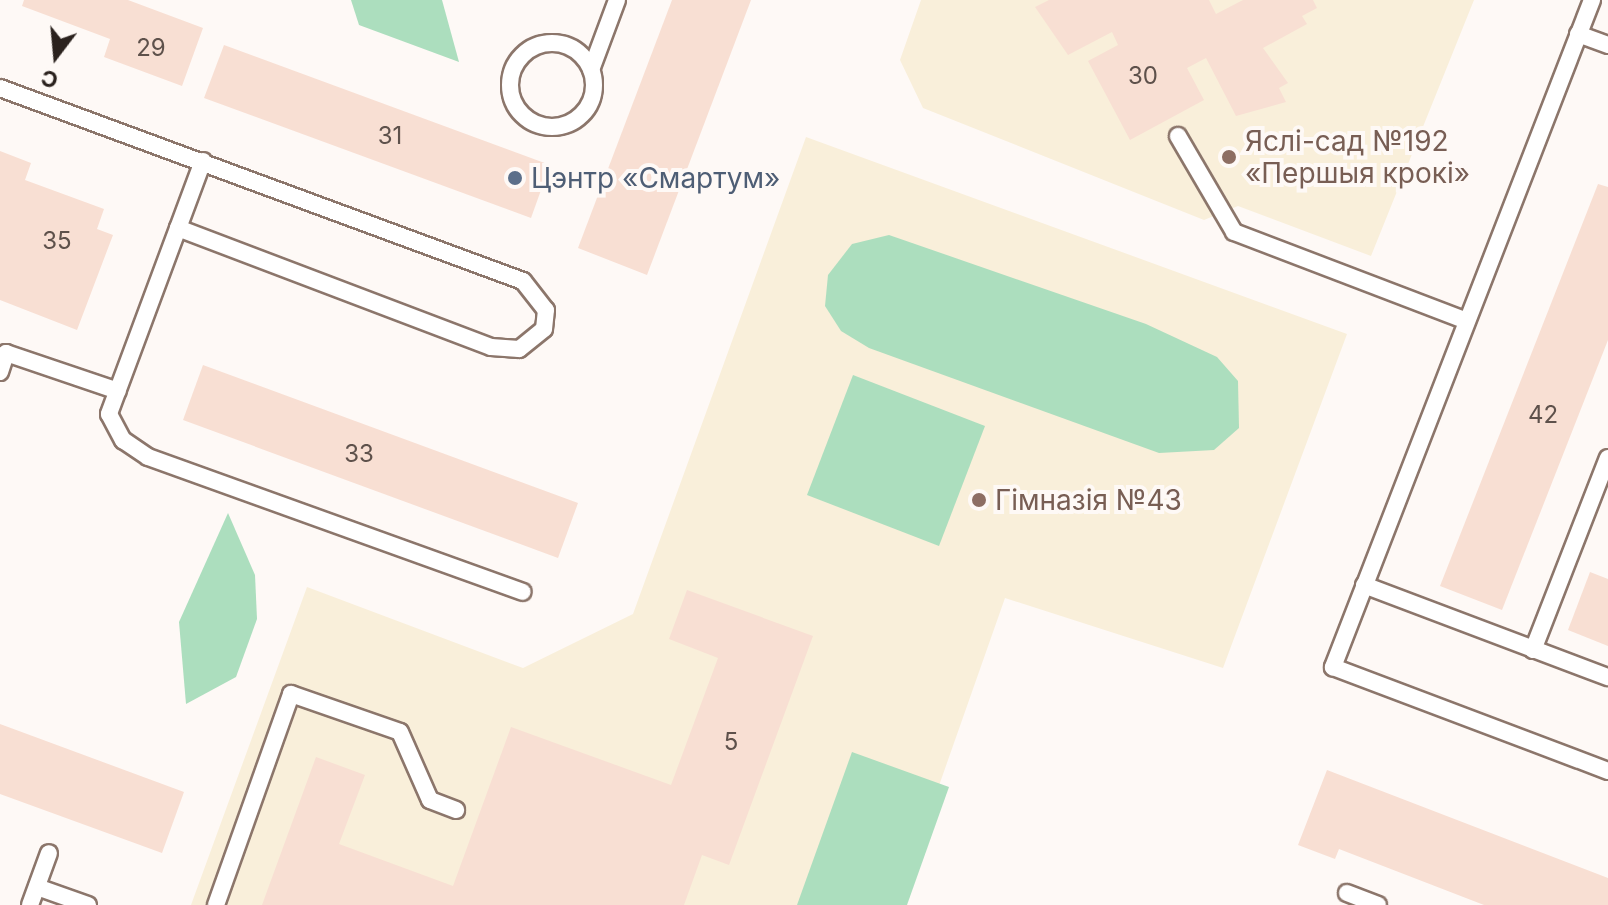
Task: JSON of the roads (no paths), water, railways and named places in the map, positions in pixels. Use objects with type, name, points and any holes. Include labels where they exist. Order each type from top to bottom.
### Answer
[{"type":"lane","points":[[591,70],[572,49],[531,49],[512,70],[512,98],[527,120],[566,125],[592,96],[591,70],[617,0]]},
{"type":"lane","points":[[1592,0],[1333,667],[1608,771]]},
{"type":"lane","points":[[1578,34],[1608,45]]},
{"type":"lane","points":[[0,88],[523,281],[546,310],[544,329],[519,349],[491,347],[178,228]]},
{"type":"lane","points":[[1178,136],[1234,232],[1467,321]]},
{"type":"lane","points":[[203,161],[109,414],[123,440],[148,457],[522,592]]},
{"type":"lane","points":[[0,372],[6,353],[118,391]]},
{"type":"lane","points":[[1533,650],[1608,458]]},
{"type":"lane","points":[[1364,585],[1608,677]]},
{"type":"lane","points":[[216,905],[291,694],[400,732],[430,800],[456,810]]},
{"type":"lane","points":[[30,905],[49,853]]},
{"type":"lane","points":[[37,887],[88,905]]},
{"type":"lane","points":[[1347,893],[1378,905]]},
{"type":"place","name":"Яслі-сад №192 «Першыя крокі»","points":[[1229,157]]},
{"type":"place","name":"Цэнтр «Смартум»","points":[[515,178]]},
{"type":"place","name":"Гімназія №43","points":[[979,500]]}]
